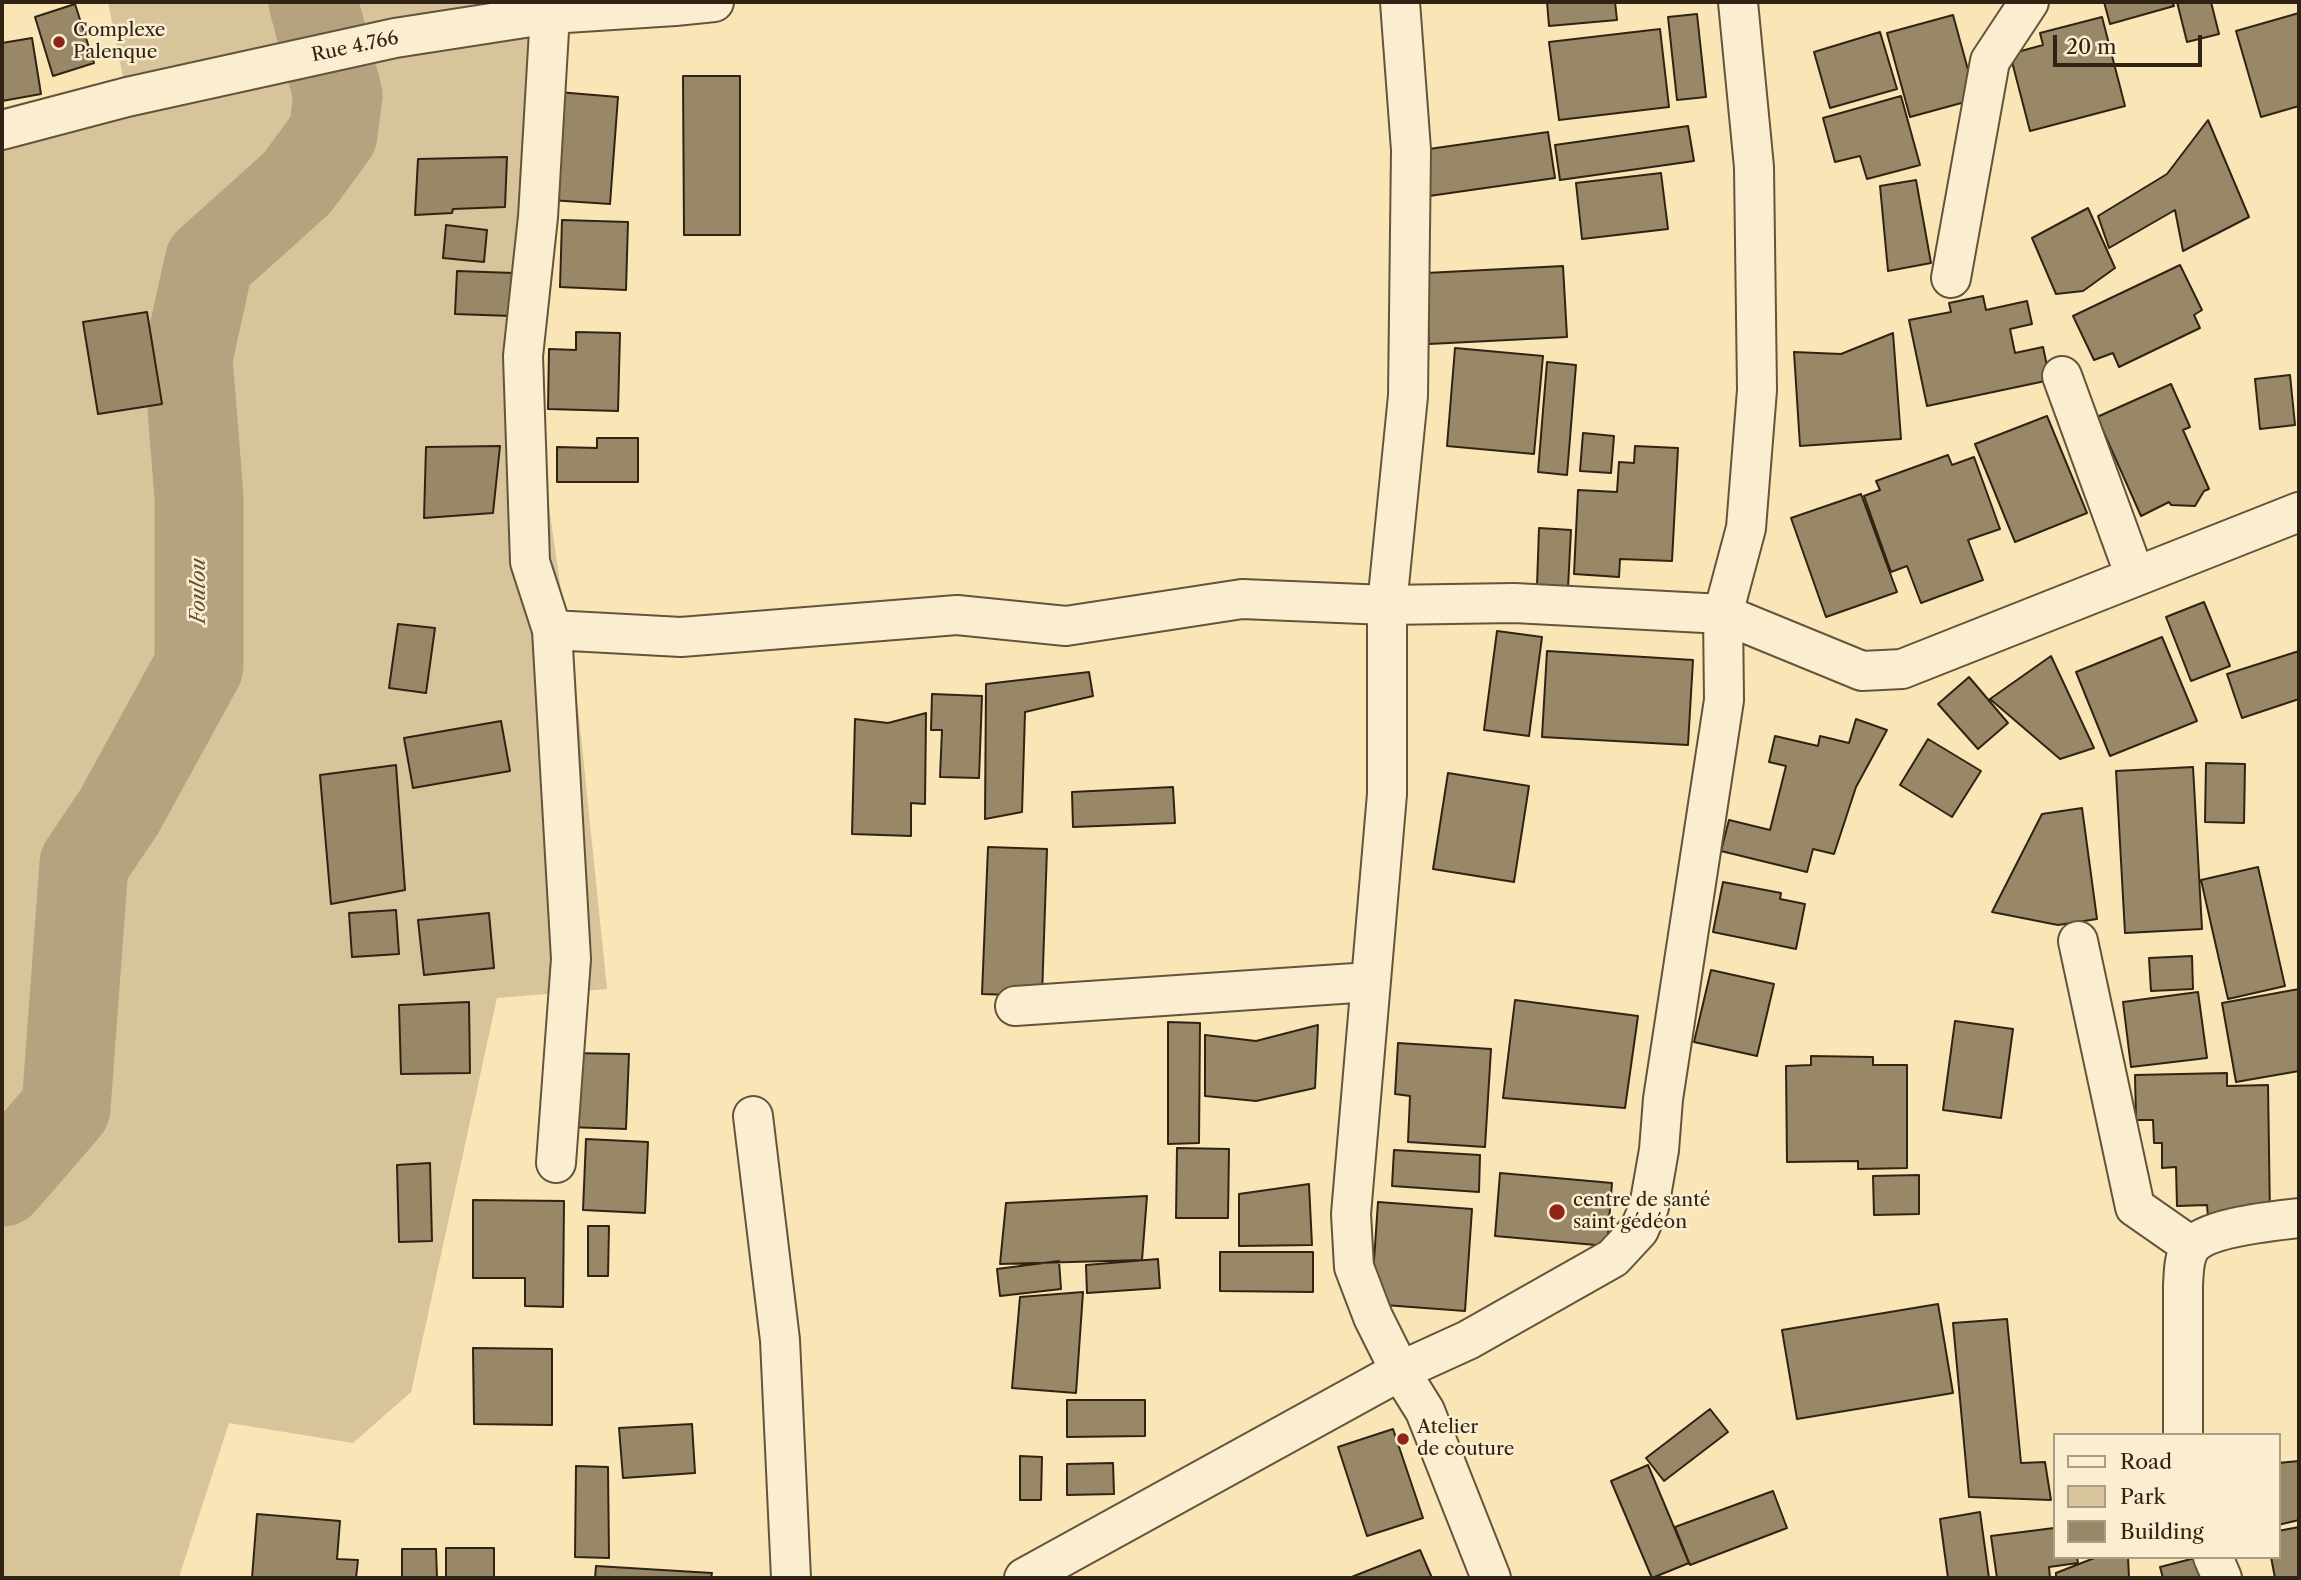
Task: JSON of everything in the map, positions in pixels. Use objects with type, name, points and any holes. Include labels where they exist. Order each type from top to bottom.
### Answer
[{"type":"street","name":"Rue 4.766","points":[[2,130],[127,97],[396,38],[550,14],[714,2]]},
{"type":"street","points":[[1400,2],[1411,150],[1408,396],[1387,605],[1387,793],[1351,1214],[1354,1267],[1373,1317],[1400,1371],[1425,1411],[1491,1578]]},
{"type":"street","points":[[1024,1578],[1400,1371],[1468,1340],[1613,1258],[1639,1230],[1648,1207],[1658,1150],[1663,1099],[1724,700],[1723,614],[1746,528],[1757,390],[1754,167],[1738,2]]},
{"type":"street","points":[[1951,278],[1990,61],[2029,2]]},
{"type":"street","points":[[550,14],[538,217],[523,356],[530,562],[552,630],[571,958],[556,1163]]},
{"type":"street","points":[[2062,376],[2135,576]]},
{"type":"street","points":[[552,630],[681,637],[957,615],[1066,626],[1242,599],[1387,605],[1514,603],[1723,614],[1862,671],[1902,669],[2299,512]]},
{"type":"street","points":[[2078,941],[2135,1207],[2191,1247]]},
{"type":"street","points":[[1015,1006],[1370,982]]},
{"type":"street","points":[[753,1116],[780,1339],[791,1578]]},
{"type":"street","points":[[2183,1433],[2183,1285],[2184,1263],[2191,1247],[2207,1236],[2266,1222],[2299,1218]]},
{"type":"street","points":[[2214,1559],[2222,1578]]},
{"type":"green space","points":[[108,2],[548,2],[541,334],[547,493],[579,716],[607,989],[497,998],[411,1392],[353,1443],[229,1423],[180,1578],[2,1578],[2,130],[127,97]]},
{"type":"shaded area","points":[[288,2],[320,2],[317,24],[310,32],[303,28]]},
{"type":"building","points":[[1547,2],[1615,2],[1617,20],[1549,26]]},
{"type":"building","points":[[2104,2],[2172,2],[2174,6],[2110,24]]},
{"type":"building","points":[[2177,2],[2211,2],[2219,34],[2187,42]]},
{"type":"building","points":[[75,4],[94,63],[53,76],[35,17]]},
{"type":"building","points":[[2299,13],[2299,106],[2261,117],[2236,31]]},
{"type":"building","points":[[1697,14],[1706,97],[1677,100],[1668,17]]},
{"type":"building","points":[[1953,15],[1976,99],[1910,117],[1887,33]]},
{"type":"building","points":[[2102,17],[2125,106],[2030,131],[2010,54],[2043,45],[2040,33]]},
{"type":"building","points":[[1660,29],[1669,107],[1559,120],[1549,42]]},
{"type":"building","points":[[1880,32],[1897,89],[1830,108],[1814,52]]},
{"type":"building","points":[[32,38],[41,94],[2,101],[2,43]]},
{"type":"building","points":[[683,76],[740,76],[740,235],[684,235]]},
{"type":"building","points":[[558,92],[618,97],[610,204],[550,200]]},
{"type":"building","points":[[1901,96],[1920,165],[1867,179],[1860,156],[1835,162],[1823,118]]},
{"type":"building","points":[[2208,120],[2249,217],[2183,251],[2175,210],[2109,248],[2098,216],[2167,174]]},
{"type":"building","points":[[1688,126],[1694,161],[1560,180],[1555,145]]},
{"type":"building","points":[[1548,132],[1555,178],[1422,197],[1415,151]]},
{"type":"building","points":[[507,157],[505,207],[453,209],[452,213],[415,215],[418,159]]},
{"type":"building","points":[[1661,173],[1668,229],[1582,239],[1576,183]]},
{"type":"building","points":[[1916,180],[1931,263],[1888,271],[1880,186]]},
{"type":"building","points":[[2088,208],[2115,268],[2083,291],[2056,294],[2032,238]]},
{"type":"building","points":[[562,220],[628,222],[626,290],[560,287]]},
{"type":"building","points":[[446,225],[487,230],[484,262],[443,258]]},
{"type":"building","points":[[2180,265],[2202,310],[2194,315],[2200,328],[2119,367],[2113,353],[2094,360],[2073,316]]},
{"type":"building","points":[[1563,266],[1567,337],[1429,344],[1426,273]]},
{"type":"building","points":[[457,271],[514,273],[512,316],[455,314]]},
{"type":"building","points":[[1983,296],[1986,310],[2027,301],[2032,324],[2010,329],[2015,353],[2043,347],[2050,380],[1927,406],[1909,320],[1951,312],[1949,303]]},
{"type":"building","points":[[147,312],[162,404],[98,414],[83,322]]},
{"type":"building","points":[[576,332],[620,333],[618,411],[548,409],[549,349],[576,350]]},
{"type":"building","points":[[1893,333],[1901,439],[1800,446],[1794,352],[1841,354]]},
{"type":"building","points":[[1455,348],[1543,356],[1534,454],[1447,446]]},
{"type":"building","points":[[1547,362],[1576,365],[1567,475],[1538,472]]},
{"type":"building","points":[[2290,375],[2295,425],[2260,429],[2255,379]]},
{"type":"building","points":[[2171,384],[2190,427],[2183,430],[2209,489],[2204,491],[2195,506],[2171,505],[2169,502],[2141,516],[2097,417]]},
{"type":"building","points":[[2047,416],[2087,513],[2015,542],[1975,444]]},
{"type":"building","points":[[1583,433],[1614,436],[1611,473],[1580,471]]},
{"type":"building","points":[[597,438],[638,438],[638,482],[557,482],[557,447],[597,448]]},
{"type":"building","points":[[500,446],[493,513],[424,518],[426,447]]},
{"type":"building","points":[[1635,446],[1678,448],[1672,561],[1620,559],[1619,577],[1574,574],[1578,490],[1617,492],[1619,462],[1634,463]]},
{"type":"building","points":[[1948,455],[1952,465],[1974,457],[2000,529],[1968,540],[1983,580],[1921,603],[1907,566],[1891,572],[1864,496],[1880,490],[1876,481]]},
{"type":"building","points":[[1861,494],[1897,592],[1826,617],[1791,518]]},
{"type":"building","points":[[1539,528],[1571,530],[1568,588],[1537,586]]},
{"type":"building","points":[[2204,602],[2230,666],[2191,681],[2166,617]]},
{"type":"building","points":[[398,624],[435,628],[426,693],[389,688]]},
{"type":"building","points":[[1497,631],[1542,637],[1529,736],[1484,730]]},
{"type":"building","points":[[2162,637],[2197,721],[2110,756],[2076,672]]},
{"type":"building","points":[[1547,651],[1693,660],[1688,745],[1542,737]]},
{"type":"building","points":[[2299,651],[2299,699],[2242,718],[2227,674]]},
{"type":"building","points":[[2051,656],[2094,748],[2060,759],[1990,699]]},
{"type":"building","points":[[1089,672],[1093,696],[1025,712],[1022,812],[985,819],[986,684]]},
{"type":"building","points":[[1969,677],[2008,723],[1978,749],[1938,704]]},
{"type":"building","points":[[932,694],[982,696],[979,778],[940,777],[942,730],[931,730]]},
{"type":"building","points":[[926,713],[925,804],[911,803],[911,836],[852,834],[855,719],[888,723]]},
{"type":"building","points":[[1856,719],[1887,730],[1856,787],[1834,854],[1813,849],[1807,872],[1721,851],[1729,820],[1770,830],[1786,766],[1769,762],[1775,736],[1818,746],[1820,736],[1849,743]]},
{"type":"building","points":[[501,721],[510,771],[413,788],[404,738]]},
{"type":"building","points":[[1928,739],[1981,771],[1952,817],[1900,785]]},
{"type":"building","points":[[2206,763],[2245,764],[2244,823],[2205,822]]},
{"type":"building","points":[[396,765],[405,890],[331,904],[320,775]]},
{"type":"building","points":[[2193,767],[2202,929],[2125,933],[2116,771]]},
{"type":"building","points":[[1448,773],[1529,786],[1514,882],[1433,869]]},
{"type":"building","points":[[1173,787],[1175,823],[1073,827],[1072,792]]},
{"type":"building","points":[[2082,808],[2097,919],[2058,925],[1992,912],[2042,814]]},
{"type":"building","points":[[988,847],[1047,849],[1042,996],[982,994]]},
{"type":"building","points":[[2258,867],[2285,986],[2228,999],[2201,880]]},
{"type":"building","points":[[1723,882],[1781,893],[1780,899],[1805,904],[1796,949],[1713,932]]},
{"type":"building","points":[[396,910],[399,954],[352,957],[349,913]]},
{"type":"building","points":[[489,913],[494,968],[424,975],[418,920]]},
{"type":"building","points":[[2192,956],[2193,989],[2151,991],[2149,958]]},
{"type":"building","points":[[1711,970],[1774,984],[1757,1056],[1694,1042]]},
{"type":"building","points":[[2299,989],[2299,1071],[2236,1082],[2222,1003]]},
{"type":"building","points":[[2198,992],[2207,1058],[2131,1067],[2123,1002]]},
{"type":"building","points":[[1515,1000],[1638,1016],[1625,1108],[1503,1098]]},
{"type":"building","points":[[469,1002],[470,1073],[401,1074],[399,1005]]},
{"type":"building","points":[[1955,1021],[2013,1029],[2001,1118],[1943,1110]]},
{"type":"building","points":[[1168,1022],[1200,1023],[1199,1143],[1168,1144]]},
{"type":"building","points":[[1318,1025],[1315,1088],[1256,1101],[1205,1096],[1205,1035],[1256,1041]]},
{"type":"building","points":[[1398,1043],[1491,1049],[1485,1147],[1408,1142],[1410,1096],[1395,1094]]},
{"type":"building","points":[[569,1053],[629,1054],[626,1129],[567,1127]]},
{"type":"building","points":[[1811,1056],[1873,1057],[1873,1065],[1907,1065],[1907,1168],[1858,1169],[1858,1161],[1787,1162],[1786,1066],[1811,1065]]},
{"type":"building","points":[[2227,1073],[2227,1086],[2268,1085],[2270,1216],[2208,1217],[2207,1205],[2177,1206],[2176,1167],[2162,1168],[2162,1143],[2154,1143],[2153,1120],[2136,1120],[2135,1075]]},
{"type":"building","points":[[586,1139],[648,1142],[645,1213],[583,1210]]},
{"type":"building","points":[[1177,1148],[1229,1149],[1228,1218],[1176,1218]]},
{"type":"building","points":[[1394,1150],[1480,1155],[1479,1192],[1392,1186]]},
{"type":"building","points":[[430,1163],[432,1241],[399,1242],[397,1165]]},
{"type":"building","points":[[1500,1173],[1612,1183],[1607,1246],[1495,1236]]},
{"type":"building","points":[[1919,1175],[1919,1214],[1874,1215],[1873,1176]]},
{"type":"building","points":[[1309,1184],[1312,1245],[1239,1246],[1239,1194]]},
{"type":"building","points":[[1147,1196],[1142,1260],[1000,1264],[1006,1203]]},
{"type":"building","points":[[473,1200],[564,1201],[563,1307],[525,1306],[525,1278],[473,1278]]},
{"type":"building","points":[[1378,1202],[1472,1209],[1465,1311],[1371,1304]]},
{"type":"building","points":[[588,1226],[609,1226],[608,1276],[588,1276]]},
{"type":"building","points":[[1220,1252],[1313,1252],[1313,1292],[1220,1291]]},
{"type":"building","points":[[1158,1259],[1160,1288],[1087,1293],[1086,1265]]},
{"type":"building","points":[[1059,1261],[1061,1289],[1000,1296],[997,1269]]},
{"type":"building","points":[[1083,1292],[1076,1393],[1012,1388],[1020,1297]]},
{"type":"building","points":[[1938,1304],[1953,1393],[1797,1419],[1782,1330]]},
{"type":"building","points":[[2007,1319],[2021,1463],[2045,1462],[2051,1500],[1969,1497],[1953,1323]]},
{"type":"building","points":[[473,1348],[552,1349],[552,1425],[474,1424]]},
{"type":"building","points":[[1067,1400],[1145,1400],[1145,1436],[1067,1437]]},
{"type":"building","points":[[1710,1409],[1728,1432],[1664,1481],[1646,1458]]},
{"type":"building","points":[[692,1424],[695,1473],[623,1478],[619,1428]]},
{"type":"building","points":[[1393,1429],[1423,1518],[1367,1536],[1338,1447]]},
{"type":"building","points":[[1020,1456],[1042,1457],[1041,1500],[1020,1500]]},
{"type":"building","points":[[2299,1461],[2299,1520],[2280,1525],[2280,1463]]},
{"type":"building","points":[[1113,1463],[1114,1494],[1067,1495],[1067,1464]]},
{"type":"building","points":[[1648,1465],[1689,1563],[1652,1578],[1611,1481]]},
{"type":"building","points":[[576,1466],[608,1467],[609,1558],[575,1557]]},
{"type":"building","points":[[1773,1491],[1787,1528],[1690,1565],[1675,1527]]},
{"type":"building","points":[[1980,1512],[1989,1578],[1948,1578],[1940,1519]]},
{"type":"building","points":[[257,1514],[340,1521],[337,1559],[358,1560],[356,1578],[252,1578]]},
{"type":"building","points":[[2299,1527],[2299,1578],[2275,1578],[2271,1559],[2280,1559],[2280,1531]]},
{"type":"building","points":[[2052,1528],[2052,1559],[2077,1559],[2078,1563],[2049,1567],[2050,1578],[1997,1578],[1991,1536]]},
{"type":"building","points":[[446,1548],[494,1548],[494,1578],[446,1578]]},
{"type":"building","points":[[402,1549],[436,1549],[437,1578],[402,1578]]},
{"type":"building","points":[[1420,1550],[1432,1578],[1349,1578]]},
{"type":"building","points":[[2092,1559],[2128,1559],[2129,1578],[2056,1578],[2056,1573]]},
{"type":"building","points":[[2200,1559],[2212,1578],[2163,1578],[2160,1567]]},
{"type":"building","points":[[596,1566],[712,1573],[711,1578],[595,1578]]},
{"type":"waterway","name":"Foulou","points":[[2,1182],[66,1108],[84,864],[119,812],[199,666],[199,497],[188,358],[209,262],[297,183],[333,134],[338,95],[313,2]]},
{"type":"place","name":"Complexe Palenque","points":[[59,42]]},
{"type":"place","name":"centre de santé saint gédéon","points":[[1557,1212]]},
{"type":"place","name":"Atelier de couture","points":[[1403,1439]]}]
